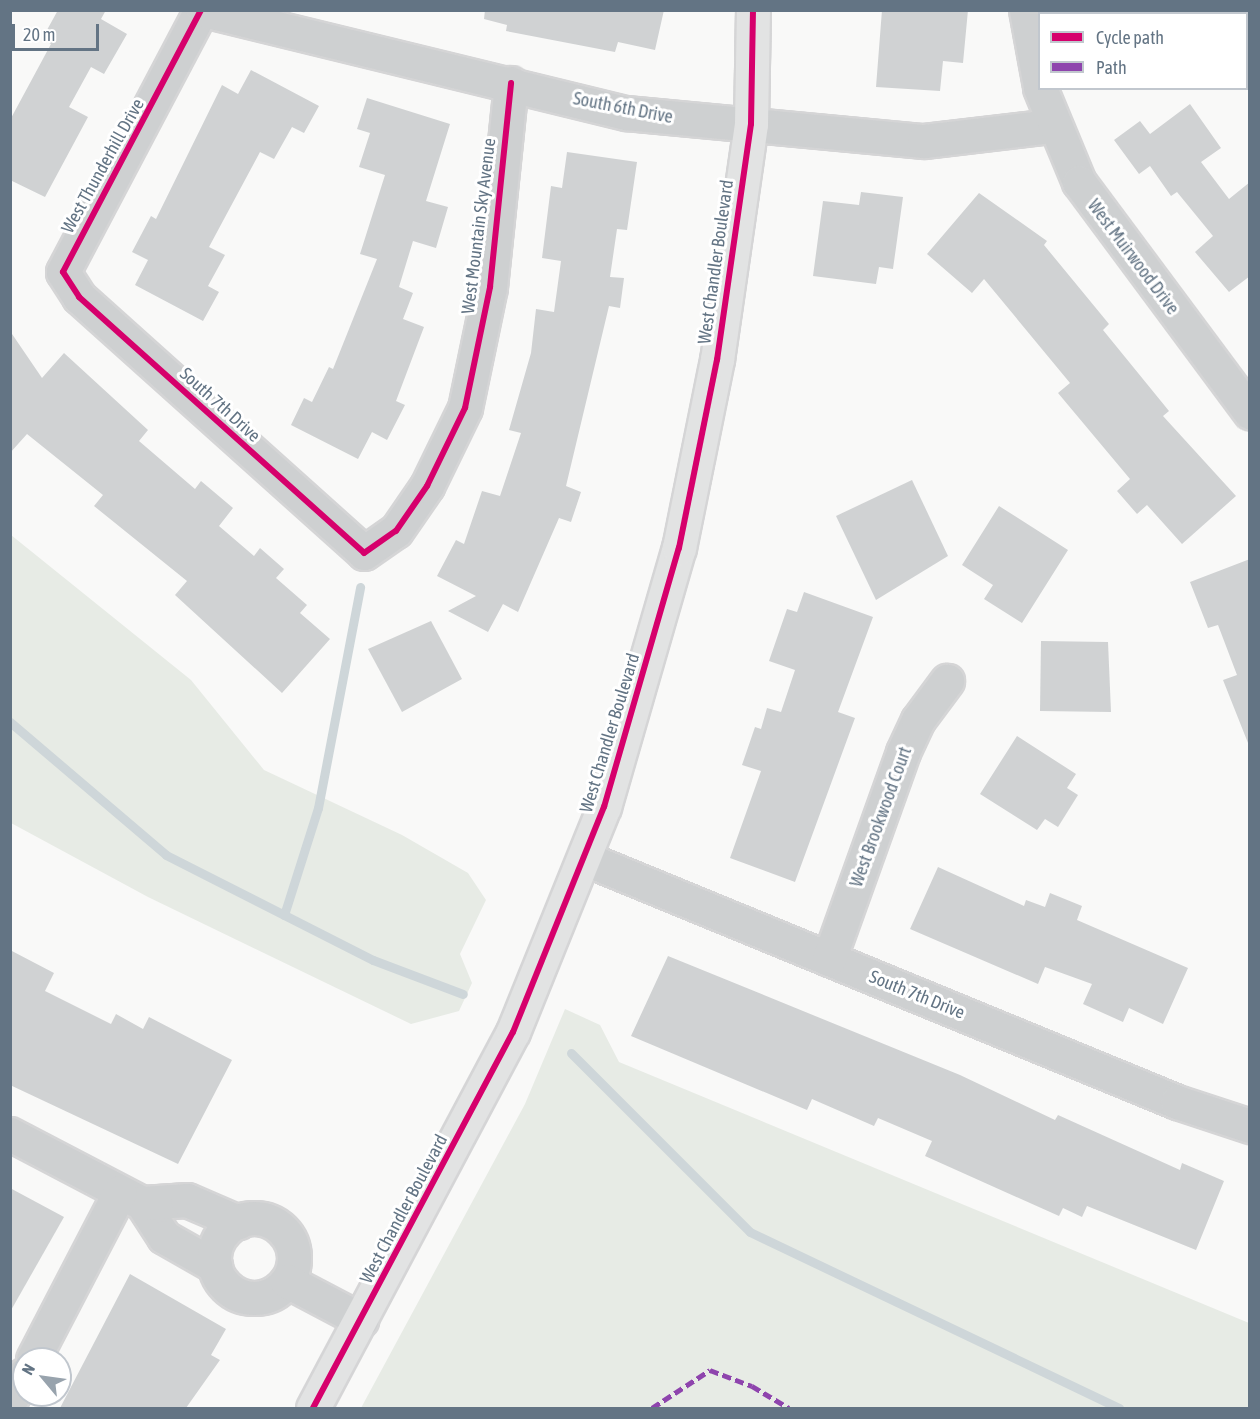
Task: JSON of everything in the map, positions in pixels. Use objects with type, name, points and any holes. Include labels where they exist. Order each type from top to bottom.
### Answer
[{"type":"main road","name":"West Chandler Boulevard","points":[[313,1408],[513,1032],[531,994],[586,859],[680,548],[717,360],[751,124],[753,10]]},
{"type":"street","name":"South 6th Drive","points":[[202,10],[511,83],[626,113],[924,141],[1052,126]]},
{"type":"street","name":"West Thunderhill Drive","points":[[63,272],[202,10]]},
{"type":"street","name":"West Muirwood Drive","points":[[1026,10],[1038,76]]},
{"type":"street","name":"West Mountain Sky Avenue","points":[[364,553],[396,531],[427,486],[465,408],[490,287],[511,83]]},
{"type":"street","name":"West Muirwood Drive","points":[[1041,90],[1052,126],[1096,210],[1250,412]]},
{"type":"street","name":"South 7th Drive","points":[[63,272],[79,297],[364,553]]},
{"type":"street","name":"West Brookwood Court","points":[[829,959],[903,752],[918,720],[947,681]]},
{"type":"street","name":"South 7th Drive","points":[[586,859],[829,959],[1250,1126]]},
{"type":"street","points":[[10,1134],[131,1198],[164,1237],[215,1266],[226,1287],[246,1298],[269,1296],[287,1281],[294,1256],[285,1233],[264,1219],[238,1222],[187,1200],[131,1198]]},
{"type":"street","points":[[40,1347],[131,1198]]},
{"type":"street","points":[[215,1266],[222,1235],[238,1222]]},
{"type":"street","points":[[287,1281],[361,1320]]},
{"type":"shaded area","points":[[11,535],[191,680],[264,770],[402,835],[468,873],[486,900],[460,954],[472,983],[459,1011],[411,1024],[148,897],[11,823]]},
{"type":"shaded area","points":[[565,1009],[600,1025],[619,1062],[1249,1323],[1249,1408],[361,1408],[525,1104]]},
{"type":"building","points":[[58,10],[106,10],[101,19],[127,34],[104,74],[91,67],[69,107],[88,117],[45,197],[10,180],[10,120],[51,44],[42,39]]},
{"type":"building","points":[[485,10],[664,10],[655,50],[618,42],[615,52],[506,31],[507,25],[484,19]]},
{"type":"building","points":[[882,10],[968,10],[963,63],[943,61],[940,91],[876,87]]},
{"type":"building","points":[[251,70],[319,106],[304,133],[292,127],[274,159],[260,152],[209,247],[225,255],[208,286],[219,292],[203,321],[135,285],[148,260],[132,252],[151,216],[156,219],[222,85],[238,94]]},
{"type":"building","points":[[367,98],[450,124],[426,201],[448,207],[436,248],[413,241],[399,287],[413,293],[403,319],[424,327],[396,401],[405,405],[387,440],[372,432],[358,459],[291,425],[304,398],[312,402],[329,367],[333,369],[377,259],[360,254],[385,175],[359,167],[370,133],[357,129]]},
{"type":"building","points":[[1190,104],[1221,148],[1201,162],[1229,199],[1250,182],[1250,276],[1229,292],[1195,252],[1213,236],[1177,192],[1171,196],[1150,166],[1139,174],[1114,140],[1140,121],[1150,134]]},
{"type":"building","points":[[567,152],[637,162],[627,230],[617,229],[610,277],[624,278],[620,308],[609,306],[566,486],[581,492],[571,522],[559,518],[518,612],[503,604],[488,632],[448,611],[476,596],[437,576],[456,540],[464,544],[482,491],[500,496],[521,433],[509,430],[531,353],[536,309],[554,312],[561,261],[542,258],[551,186],[562,188]]},
{"type":"building","points":[[861,192],[903,197],[893,269],[879,267],[876,284],[813,276],[823,201],[859,205]]},
{"type":"building","points":[[979,193],[1047,241],[1044,245],[1109,324],[1103,330],[1169,411],[1163,416],[1236,496],[1182,544],[1147,505],[1137,514],[1117,491],[1130,479],[1058,393],[1070,383],[984,279],[972,293],[927,254]]},
{"type":"building","points":[[10,331],[42,378],[64,353],[148,430],[139,441],[195,489],[201,481],[233,508],[219,526],[254,556],[260,548],[284,569],[276,578],[307,605],[300,613],[330,639],[282,693],[175,595],[187,581],[94,506],[103,495],[27,434],[10,453]]},
{"type":"building","points":[[912,480],[948,556],[876,600],[836,516]]},
{"type":"building","points":[[999,506],[1068,550],[1022,623],[984,599],[993,585],[962,565]]},
{"type":"building","points":[[1250,559],[1250,743],[1248,743],[1223,680],[1237,675],[1218,625],[1208,628],[1190,582]]},
{"type":"building","points":[[804,592],[873,617],[838,712],[855,718],[795,882],[730,858],[761,771],[742,765],[755,727],[761,729],[767,708],[781,712],[795,670],[769,661],[787,609],[797,612]]},
{"type":"building","points":[[431,621],[462,679],[402,712],[368,649]]},
{"type":"building","points":[[1041,641],[1108,642],[1111,712],[1040,711]]},
{"type":"building","points":[[1017,736],[1076,774],[1067,788],[1078,795],[1058,827],[1045,819],[1037,830],[980,794]]},
{"type":"building","points":[[938,867],[1024,906],[1026,900],[1045,907],[1050,893],[1082,906],[1077,920],[1188,968],[1163,1024],[1129,1008],[1123,1022],[1083,1004],[1092,984],[1045,967],[1038,984],[910,929]]},
{"type":"building","points":[[10,950],[54,973],[45,991],[111,1024],[116,1014],[143,1029],[149,1017],[232,1060],[178,1164],[10,1085]]},
{"type":"building","points":[[668,956],[960,1075],[1055,1120],[1058,1115],[1180,1170],[1182,1163],[1224,1181],[1196,1250],[1087,1206],[1082,1217],[1063,1208],[1059,1216],[925,1156],[932,1141],[878,1118],[874,1126],[812,1099],[807,1110],[631,1036]]},
{"type":"building","points":[[10,1188],[64,1217],[10,1312]]},
{"type":"building","points":[[130,1274],[226,1329],[211,1355],[220,1360],[186,1408],[60,1408],[72,1407],[72,1385]]},
{"type":"waterway","points":[[284,915],[318,808],[360,587]]},
{"type":"waterway","points":[[10,722],[166,855],[373,960],[463,994]]},
{"type":"waterway","points":[[571,1053],[750,1232],[1119,1408]]},
{"type":"marked path","points":[[652,1408],[710,1370],[752,1386],[789,1408]]},
{"type":"cycle path","points":[[201,10],[63,272],[79,297],[364,553],[396,531],[427,486],[465,408],[490,287],[511,83]]},
{"type":"cycle path","points":[[313,1408],[513,1032],[604,807],[679,548],[717,360],[751,124],[753,10]]}]
